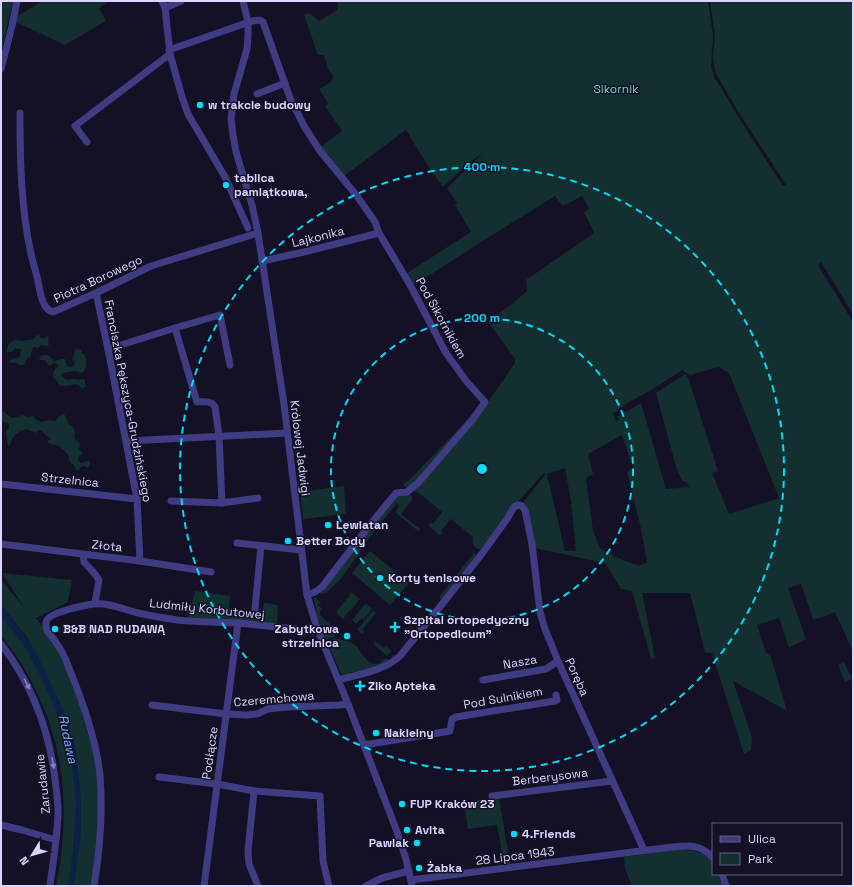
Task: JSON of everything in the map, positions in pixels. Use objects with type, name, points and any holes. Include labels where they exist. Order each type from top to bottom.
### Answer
[{"type":"street","points":[[1,69],[17,1]]},
{"type":"street","points":[[181,1],[164,4],[170,52],[182,97],[188,114],[225,177],[248,228]]},
{"type":"street","name":"Królowej Jadwigi","points":[[243,1],[248,22],[247,50],[234,94],[232,127],[236,152],[252,205],[258,233],[282,390],[307,595],[316,628],[339,680],[396,829],[412,883]]},
{"type":"street","name":"Pod Sikornikiem","points":[[248,22],[252,20],[263,22],[293,105],[320,151],[358,196],[409,284],[446,353],[467,382],[485,402],[473,419],[418,483],[407,492],[396,493],[322,587],[307,595]]},
{"type":"street","points":[[87,142],[76,126],[170,52],[248,22]]},
{"type":"street","points":[[257,94],[285,83]]},
{"type":"street","name":"Piotra Borowego","points":[[20,113],[22,188],[26,226],[31,254],[43,301],[46,308],[50,311],[53,312],[96,293],[151,266],[258,233]]},
{"type":"street","name":"Lajkonika","points":[[262,261],[379,233]]},
{"type":"street","name":"Franciszka Pększyca-Grudzińskiego","points":[[96,293],[127,440],[137,499],[140,561]]},
{"type":"street","points":[[108,349],[175,328],[220,316],[230,364]]},
{"type":"street","points":[[175,328],[197,402],[209,402],[214,405],[219,436],[222,503]]},
{"type":"street","points":[[127,440],[287,433]]},
{"type":"street","name":"Strzelnica","points":[[1,484],[137,499]]},
{"type":"street","points":[[171,501],[222,503],[258,498]]},
{"type":"street","name":"Poręba","points":[[339,680],[382,667],[400,656],[481,555],[514,507],[518,505],[522,506],[525,510],[532,544],[540,612],[545,629],[558,661],[644,850]]},
{"type":"street","points":[[237,543],[302,550]]},
{"type":"street","name":"Złota","points":[[1,544],[140,561],[211,572]]},
{"type":"street","points":[[255,609],[260,546]]},
{"type":"street","points":[[83,555],[84,562],[95,574],[98,580],[95,603]]},
{"type":"street","name":"Ludmiły Korbutowej","points":[[94,886],[100,841],[100,775],[94,744],[82,701],[67,661],[56,642],[47,631],[46,621],[50,616],[95,603],[179,620],[238,623],[306,630],[316,628]]},
{"type":"street","name":"Podłącze","points":[[204,886],[238,623]]},
{"type":"street","name":"Zarudawie","points":[[1,644],[20,671],[29,688],[47,738],[53,761],[58,800],[56,840],[50,886]]},
{"type":"street","name":"Nasza","points":[[483,680],[546,669],[558,661]]},
{"type":"street","name":"Pod Sulnikiem","points":[[364,745],[450,731],[452,719],[555,701],[557,700],[556,695]]},
{"type":"street","name":"Czeremchowa","points":[[152,705],[226,714],[247,715],[258,714],[268,709],[282,707],[348,704]]},
{"type":"street","points":[[159,777],[217,784],[254,791],[320,796],[323,861],[329,886]]},
{"type":"street","name":"Berberysowa","points":[[492,796],[612,780]]},
{"type":"street","points":[[254,791],[248,851],[250,864],[258,886]]},
{"type":"street","points":[[1,826],[22,830],[56,840]]},
{"type":"street","name":"28 Lipca 1943","points":[[412,883],[672,847],[688,846],[702,849],[712,857]]},
{"type":"street","points":[[366,886],[382,878],[409,871]]},
{"type":"street","points":[[722,875],[726,886]]},
{"type":"green space","points":[[1,1],[13,1],[1,53]]},
{"type":"green space","points":[[43,1],[110,1],[99,8],[106,21],[65,45],[16,22],[17,16]]},
{"type":"green space","name":"Sikornik","points":[[337,1],[707,1],[713,35],[711,67],[714,76],[783,186],[786,185],[739,113],[715,72],[713,57],[715,35],[710,1],[853,1],[853,314],[821,262],[818,265],[853,322],[853,652],[835,612],[813,619],[801,584],[788,588],[806,639],[789,648],[779,618],[757,625],[766,653],[770,654],[787,711],[733,681],[752,737],[751,750],[744,754],[712,653],[705,652],[690,593],[642,593],[655,658],[651,659],[632,591],[621,589],[605,563],[534,548],[524,501],[546,474],[543,474],[516,504],[480,550],[474,545],[473,537],[451,519],[441,531],[444,534],[439,535],[429,526],[430,522],[433,524],[442,512],[418,493],[404,487],[404,483],[409,480],[478,409],[483,409],[515,363],[515,359],[488,321],[527,291],[526,280],[594,233],[584,212],[589,209],[582,196],[563,206],[555,196],[414,285],[407,273],[471,232],[455,205],[457,203],[447,188],[483,153],[470,162],[443,187],[406,130],[344,176],[320,147],[342,131],[325,106],[328,103],[319,89],[328,84],[334,78],[328,68],[324,55],[318,55],[304,15],[309,13],[319,21],[338,10]],"holes":[[[718,367],[729,373],[779,498],[729,514],[712,473],[718,471],[688,377],[685,374],[656,393],[677,470],[682,481],[687,482],[689,487],[666,489],[641,403],[617,417],[619,420],[616,421],[613,414],[624,405],[653,389],[682,370],[690,375]],[[622,435],[633,467],[627,472],[640,524],[647,562],[639,566],[616,557],[600,548],[593,531],[586,478],[593,474],[588,454]],[[565,468],[571,501],[576,551],[565,551],[547,474]]]},
{"type":"green space","points":[[37,335],[42,339],[48,336],[49,345],[41,345],[38,348],[33,347],[31,356],[25,361],[26,363],[24,365],[20,365],[16,362],[10,362],[11,359],[20,356],[21,349],[15,348],[12,352],[7,352],[9,343],[15,340],[32,340]]},
{"type":"green space","points":[[76,349],[81,350],[85,355],[85,369],[82,373],[75,371],[63,373],[61,376],[67,380],[85,380],[85,384],[87,386],[82,389],[76,384],[60,386],[54,379],[53,375],[54,371],[59,366],[54,363],[49,366],[45,360],[39,359],[41,356],[48,355],[54,361],[65,359],[66,364],[69,367],[74,366],[75,362],[72,360]]},
{"type":"green space","points":[[3,411],[12,418],[17,418],[23,415],[28,417],[33,416],[41,422],[50,420],[56,421],[59,416],[64,414],[68,424],[74,428],[74,438],[80,444],[79,449],[82,454],[78,457],[78,460],[81,463],[90,461],[88,468],[82,466],[79,470],[76,470],[74,465],[69,460],[68,454],[59,446],[48,442],[47,441],[51,438],[45,435],[42,430],[36,433],[27,429],[20,431],[12,438],[11,443],[8,446],[6,430],[9,429],[9,424],[1,419],[1,412]]},
{"type":"green space","points":[[344,486],[346,514],[303,519],[300,492]]},
{"type":"green space","points":[[409,493],[412,496],[412,500],[401,514],[420,529],[418,531],[395,512],[399,506],[397,503],[373,533],[340,580],[326,593],[321,594],[319,592],[397,495]]},
{"type":"green space","name":"Korty tenisowe","points":[[370,551],[409,583],[390,605],[352,573]]},
{"type":"green space","points":[[474,553],[476,555],[442,601],[439,597]]},
{"type":"green space","points":[[2,573],[72,580],[68,602],[36,618],[54,643],[74,683],[98,766],[99,819],[93,886],[56,886],[62,848],[64,818],[64,801],[57,752],[48,720],[34,687],[22,664],[1,634],[1,616],[19,638],[35,663],[56,710],[28,639],[1,605],[1,579],[25,609]],"holes":[[[59,718],[66,718],[76,751],[68,745]]]},
{"type":"green space","points":[[195,591],[230,596],[229,608],[262,611],[264,603],[278,605],[277,624],[188,618]]},
{"type":"green space","points":[[351,592],[360,599],[343,619],[336,612]]},
{"type":"green space","points":[[314,598],[316,598],[324,606],[320,603],[318,605],[322,609],[320,611],[320,615],[331,625],[335,637],[326,639],[317,614]]},
{"type":"green space","points":[[366,603],[372,609],[364,619],[362,618],[356,624],[352,620]]},
{"type":"green space","points":[[373,610],[376,613],[362,630],[364,632],[362,634],[357,630]]},
{"type":"green space","points":[[336,638],[352,643],[359,649],[366,659],[374,664],[379,664],[385,658],[389,660],[394,654],[395,656],[379,668],[354,673],[351,672],[343,675],[341,674],[327,641]]},
{"type":"green space","points":[[375,641],[384,648],[386,645],[391,651],[387,656],[373,644]]},
{"type":"green space","points":[[844,662],[852,679],[845,682],[838,665]]},
{"type":"green space","points":[[499,797],[510,864],[504,864],[497,825],[468,829],[464,802]]},
{"type":"green space","points":[[682,849],[691,850],[707,857],[712,862],[712,875],[718,875],[722,886],[632,886],[625,869],[624,857]]},
{"type":"water","name":"Rudawa","points":[[1,605],[35,650],[63,709],[76,751],[81,797],[81,833],[74,886],[68,886],[73,850],[76,805],[69,748],[50,695],[33,661],[19,638],[1,616]]},
{"type":"place","name":"w trakcie budowy","points":[[200,105]]},
{"type":"place","name":"tablica pamiątkowa,","points":[[226,185]]},
{"type":"place","name":"Lewiatan","points":[[328,525]]},
{"type":"place","name":"Better Body","points":[[288,541]]},
{"type":"place","name":"Korty tenisowe","points":[[380,578]]},
{"type":"place","name":"Szpital ortopedyczny \"Ortopedicum\"","points":[[395,627]]},
{"type":"place","name":"B&B NAD RUDAWĄ","points":[[55,629]]},
{"type":"place","name":"Zabytkowa strzelnica","points":[[347,636]]},
{"type":"place","name":"Ziko Apteka","points":[[360,686]]},
{"type":"place","name":"Nakielny","points":[[376,733]]},
{"type":"place","name":"FUP Kraków 23","points":[[402,804]]},
{"type":"place","name":"Avita","points":[[407,830]]},
{"type":"place","name":"4.Friends","points":[[514,834]]},
{"type":"place","name":"Pawlak","points":[[417,843]]},
{"type":"place","name":"Żabka","points":[[419,868]]}]
